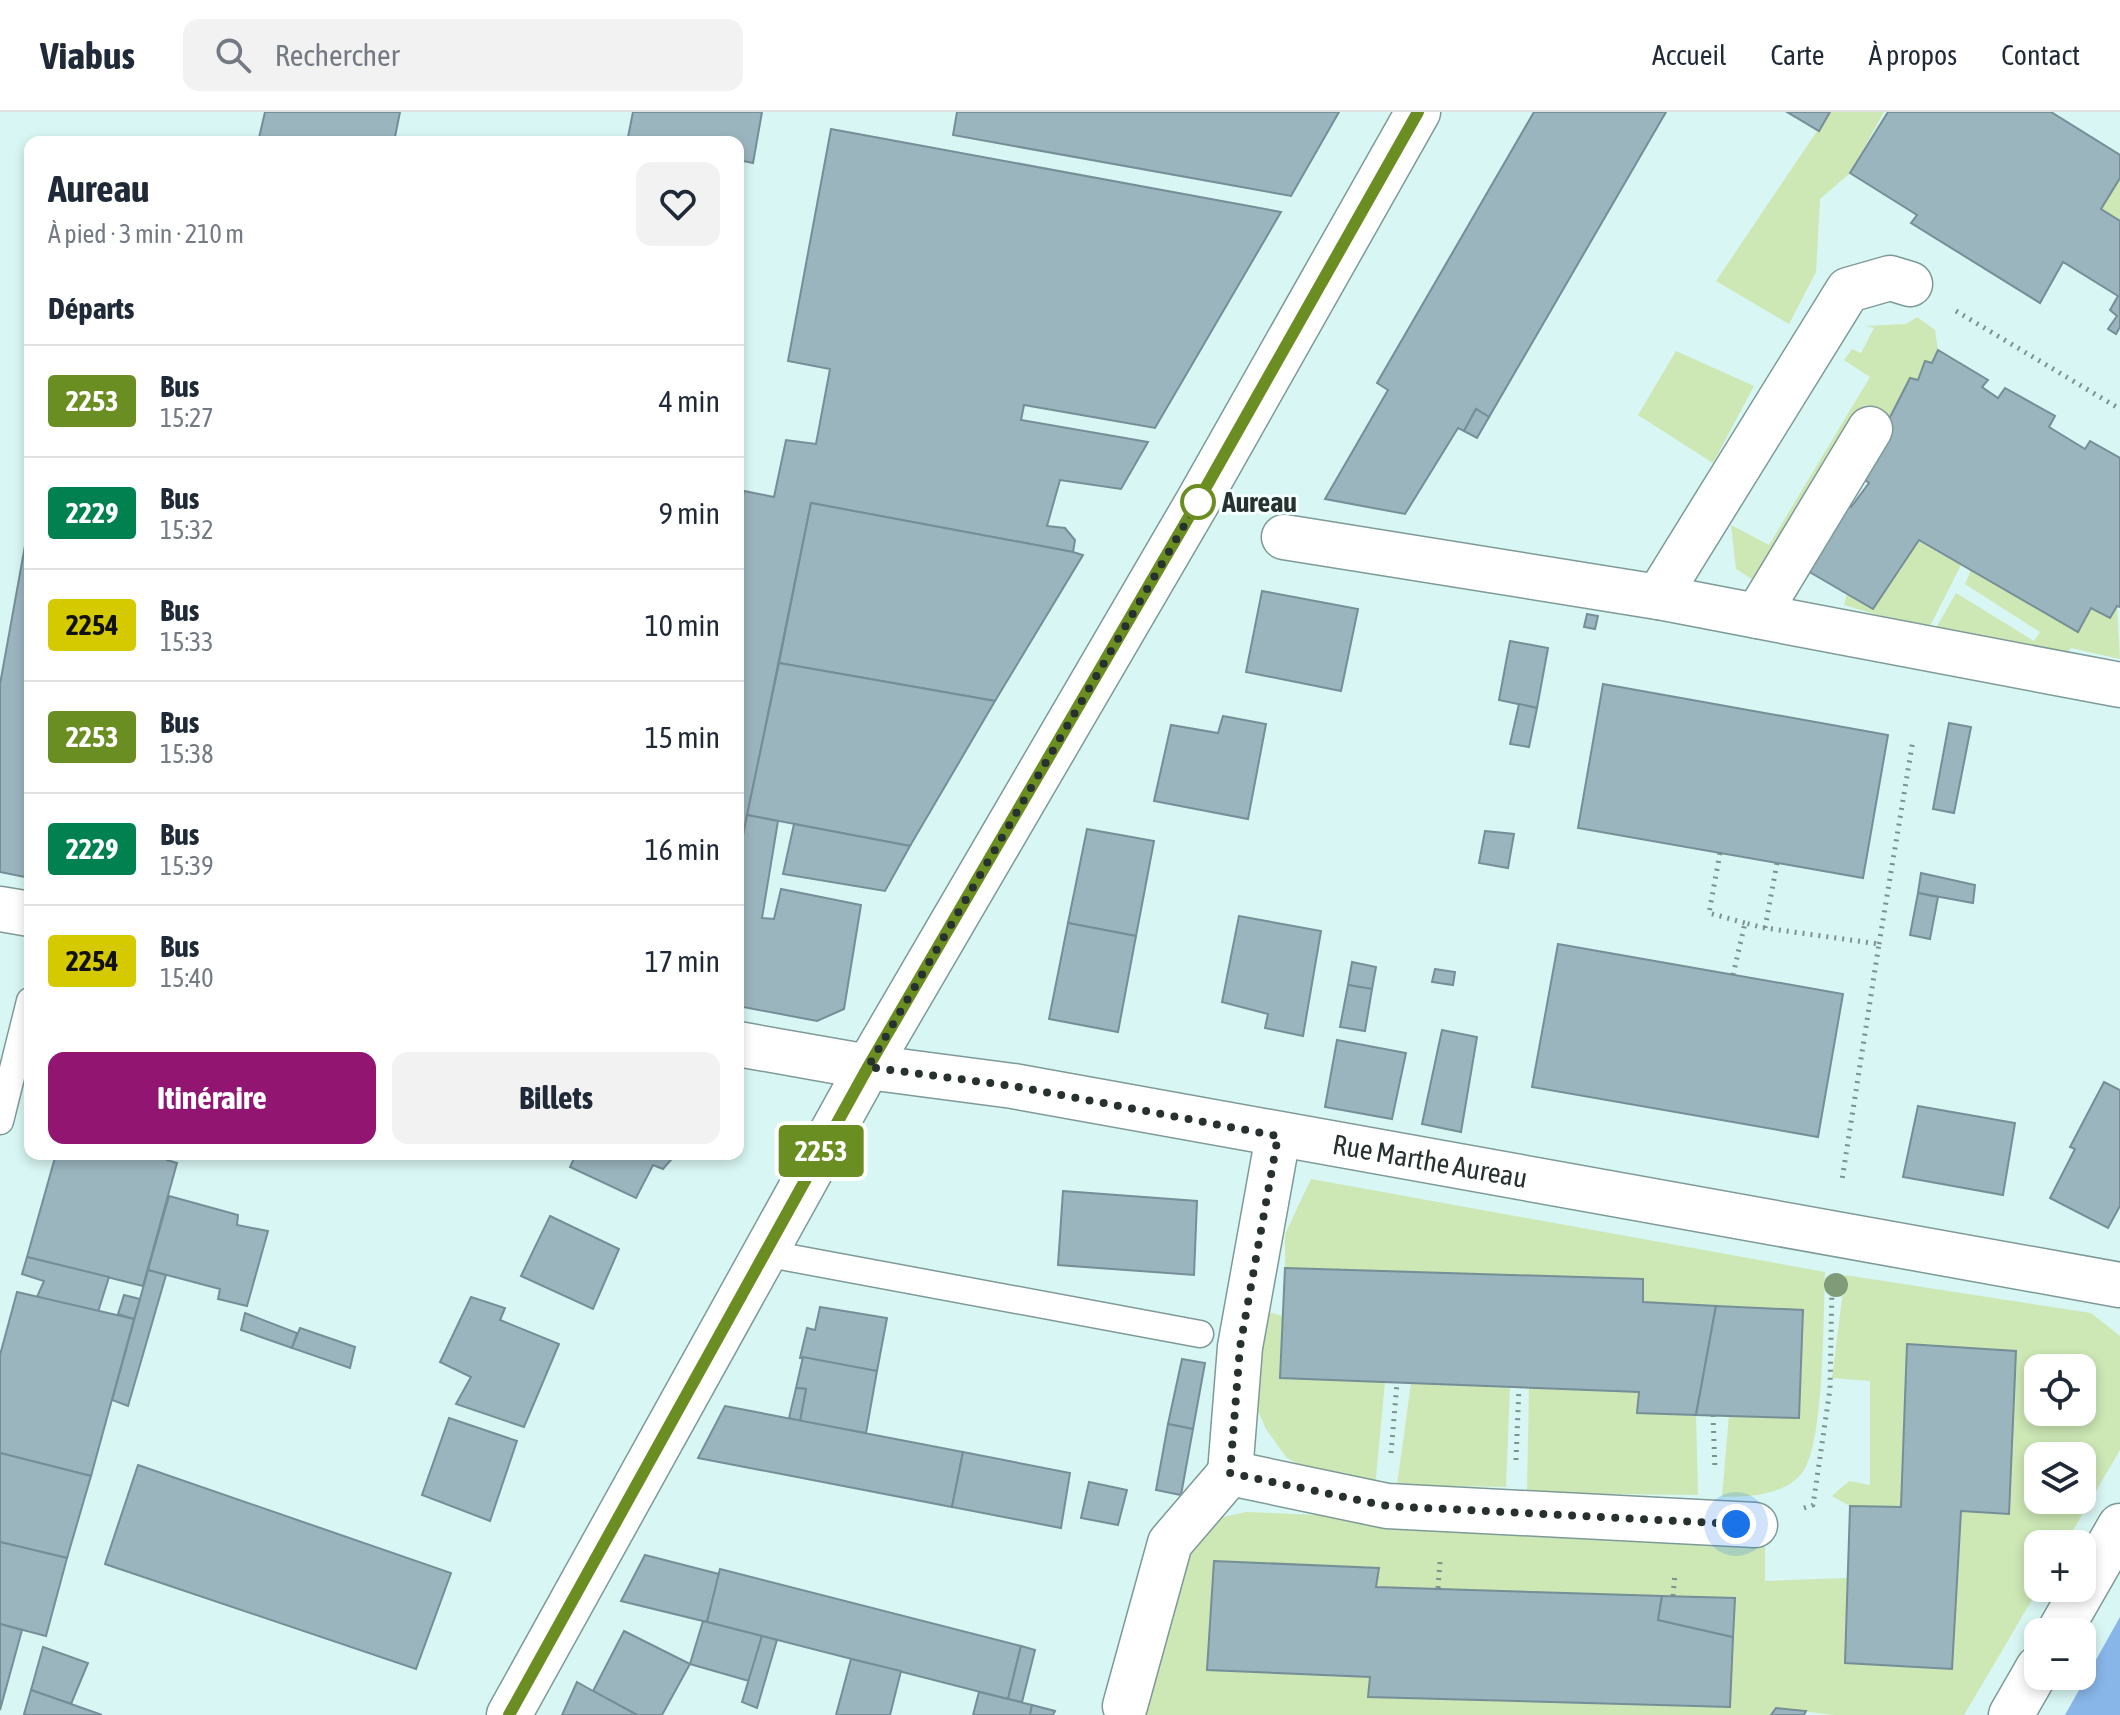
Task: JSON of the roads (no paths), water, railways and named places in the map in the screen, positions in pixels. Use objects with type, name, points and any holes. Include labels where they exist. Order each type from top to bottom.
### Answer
[{"type":"street","points":[[509,1715],[868,1067],[1197,503],[1418,112]]},
{"type":"street","points":[[1658,597],[1848,290],[1890,278],[1910,284]]},
{"type":"street","points":[[1757,616],[1870,429]]},
{"type":"street","points":[[1284,537],[1658,597],[2120,685]]},
{"type":"street","points":[[0,909],[24,913]]},
{"type":"street","name":"Rue Marthe Aureau","points":[[744,1045],[868,1067],[1013,1086],[2120,1285]]},
{"type":"street","points":[[1125,1706],[1170,1543],[1230,1473],[1240,1347],[1278,1136]]},
{"type":"street","points":[[1230,1473],[1387,1506],[1755,1525]]},
{"type":"street","points":[[2067,1618],[2120,1526]]},
{"type":"street","points":[[2011,1715],[2025,1690]]},
{"type":"lane","points":[[0,1121],[24,1025]]},
{"type":"lane","points":[[764,1253],[1200,1334]]},
{"type":"water","points":[[2120,1617],[2120,1715],[2065,1715],[2079,1690],[2096,1690],[2096,1660]]},
{"type":"place","name":"Aureau","points":[[1198,502]]}]
